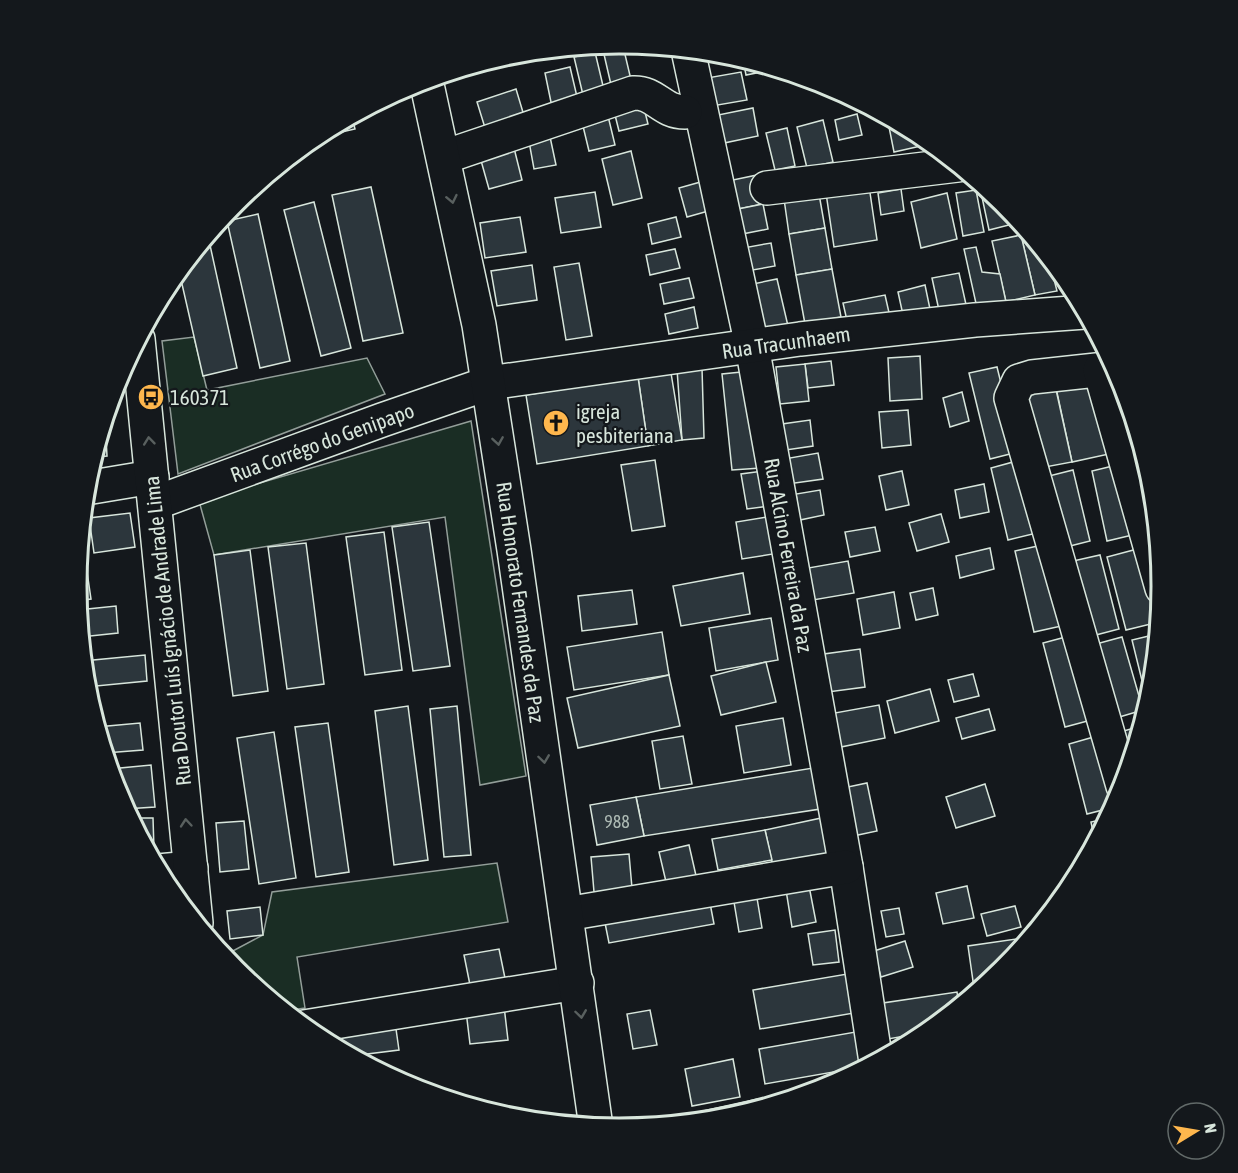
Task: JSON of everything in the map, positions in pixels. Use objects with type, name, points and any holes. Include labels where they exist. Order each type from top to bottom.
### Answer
[{"type":"street","name":"Rua Alcino Ferreira da Paz","points":[[690,59],[752,346],[846,867],[875,1053]]},
{"type":"street","name":"Rua Honorato Fernandes da Paz","points":[[428,90],[479,325],[489,384],[595,1118]]},
{"type":"street","points":[[444,158],[633,93],[643,93],[669,110],[685,112]]},
{"type":"street","points":[[767,188],[946,166]]},
{"type":"street","name":"Rua Tracunhaem","points":[[489,384],[800,339],[975,320],[1075,313]]},
{"type":"street","name":"Rua Doutor Luís Ignácio de Andrade Lima","points":[[140,354],[194,907]]},
{"type":"street","points":[[1105,369],[1032,377],[1018,381],[1011,398],[1118,770]]},
{"type":"street","points":[[1110,380],[1148,534]]},
{"type":"street","name":"Rua Corrégo do Genipapo","points":[[96,488],[154,490],[382,420],[489,384]]},
{"type":"street","points":[[566,914],[846,867]]},
{"type":"street","points":[[169,870],[190,868]]},
{"type":"street","points":[[318,1026],[577,982]]},
{"type":"green space","points":[[194,337],[207,390],[367,358],[385,394],[178,474],[162,341]]},
{"type":"green space","points":[[471,421],[526,776],[480,785],[445,517],[214,555],[199,501]]},
{"type":"green space","points":[[497,863],[508,922],[297,957],[305,1008],[296,1009],[268,987],[232,952],[263,935],[272,892]]},
{"type":"building","points":[[604,54],[625,54],[632,84],[612,89]]},
{"type":"building","points":[[596,55],[604,90],[583,95],[574,57]]},
{"type":"building","points":[[570,67],[578,101],[552,107],[545,73]]},
{"type":"building","points":[[745,69],[759,72],[746,75]]},
{"type":"building","points":[[741,72],[747,100],[712,106],[707,78]]},
{"type":"building","points":[[516,89],[525,119],[486,131],[477,102]]},
{"type":"building","points":[[643,104],[648,124],[619,131],[614,111]]},
{"type":"building","points":[[753,108],[758,136],[724,143],[718,115]]},
{"type":"building","points":[[857,114],[862,135],[839,140],[835,120]]},
{"type":"building","points":[[608,116],[615,145],[589,151],[582,122]]},
{"type":"building","points":[[823,120],[833,162],[807,168],[797,127]]},
{"type":"building","points":[[354,125],[355,129],[342,132]]},
{"type":"building","points":[[787,128],[795,166],[775,170],[766,133]]},
{"type":"building","points":[[889,128],[919,147],[894,152]]},
{"type":"building","points":[[549,132],[556,165],[534,169],[528,136]]},
{"type":"building","points":[[514,148],[522,180],[489,189],[480,157]]},
{"type":"building","points":[[631,151],[642,198],[613,205],[602,159]]},
{"type":"building","points":[[757,175],[763,204],[733,210],[728,181]]},
{"type":"building","points":[[704,181],[712,210],[687,217],[679,188]]},
{"type":"building","points":[[869,186],[877,240],[834,247],[826,193]]},
{"type":"building","points":[[371,187],[403,333],[363,341],[332,195]]},
{"type":"building","points":[[901,189],[904,211],[881,215],[878,193]]},
{"type":"building","points":[[595,192],[601,227],[561,233],[555,198]]},
{"type":"building","points":[[976,192],[984,232],[963,236],[956,193]]},
{"type":"building","points":[[947,193],[957,239],[921,248],[911,202]]},
{"type":"building","points":[[819,194],[825,228],[789,234],[784,199]]},
{"type":"building","points":[[982,197],[1009,225],[989,230]]},
{"type":"building","points":[[314,202],[351,348],[321,356],[284,210]]},
{"type":"building","points":[[763,204],[768,229],[737,235],[733,210]]},
{"type":"building","points":[[258,214],[290,361],[260,368],[228,225],[233,220]]},
{"type":"building","points":[[520,217],[526,252],[485,258],[480,223]]},
{"type":"building","points":[[676,217],[681,237],[652,244],[648,224]]},
{"type":"building","points":[[825,228],[832,269],[796,275],[789,234]]},
{"type":"building","points":[[1019,235],[1022,238],[1035,295],[1006,302],[992,241]]},
{"type":"building","points":[[1022,238],[1054,280],[1057,291],[1035,295]]},
{"type":"building","points":[[771,243],[775,266],[747,271],[743,248]]},
{"type":"building","points":[[210,246],[237,368],[203,376],[182,283]]},
{"type":"building","points":[[976,247],[982,272],[1000,274],[1006,302],[977,308],[964,249]]},
{"type":"building","points":[[675,249],[680,268],[650,275],[646,255]]},
{"type":"building","points":[[579,263],[592,336],[566,340],[554,267]]},
{"type":"building","points":[[532,265],[537,300],[497,306],[491,271]]},
{"type":"building","points":[[832,269],[841,317],[805,324],[796,275]]},
{"type":"building","points":[[959,273],[967,309],[940,315],[932,278]]},
{"type":"building","points":[[689,278],[694,298],[664,304],[660,284]]},
{"type":"building","points":[[777,279],[788,326],[759,333],[748,285]]},
{"type":"building","points":[[925,285],[930,309],[903,315],[898,292]]},
{"type":"building","points":[[885,295],[890,317],[848,325],[843,303]]},
{"type":"building","points":[[694,307],[698,328],[669,334],[665,314]]},
{"type":"building","points":[[920,356],[922,399],[890,401],[888,358]]},
{"type":"building","points":[[831,361],[834,385],[808,388],[805,364]]},
{"type":"building","points":[[805,364],[809,401],[780,404],[776,367]]},
{"type":"building","points":[[997,367],[1018,452],[990,459],[969,373]]},
{"type":"building","points":[[702,368],[704,438],[682,440],[677,369]]},
{"type":"building","points":[[751,371],[761,468],[732,470],[722,374]]},
{"type":"building","points":[[671,373],[682,440],[648,446],[638,377]]},
{"type":"building","points":[[638,377],[648,446],[537,464],[526,395]]},
{"type":"building","points":[[1093,380],[1109,454],[1072,462],[1056,388]]},
{"type":"building","points":[[1055,385],[1072,462],[1040,468],[1024,391]]},
{"type":"building","points":[[962,392],[969,421],[950,427],[943,398]]},
{"type":"building","points":[[908,410],[911,445],[882,448],[879,412]]},
{"type":"building","points":[[810,420],[813,446],[779,451],[775,425]]},
{"type":"building","points":[[106,444],[107,456],[103,456]]},
{"type":"building","points":[[818,453],[823,479],[788,484],[784,459]]},
{"type":"building","points":[[1024,459],[1041,532],[1008,540],[991,468]]},
{"type":"building","points":[[655,460],[665,526],[632,531],[621,465]]},
{"type":"building","points":[[1125,463],[1141,533],[1107,541],[1092,471]]},
{"type":"building","points":[[1073,470],[1090,541],[1062,548],[1045,477]]},
{"type":"building","points":[[763,471],[769,506],[747,509],[741,474]]},
{"type":"building","points":[[902,471],[909,505],[886,510],[879,476]]},
{"type":"building","points":[[984,484],[989,512],[960,518],[955,490]]},
{"type":"building","points":[[820,490],[824,515],[800,520],[796,494]]},
{"type":"building","points":[[130,513],[135,547],[94,553],[91,518]]},
{"type":"building","points":[[941,514],[949,542],[917,551],[909,523]]},
{"type":"building","points":[[767,517],[773,554],[742,559],[736,522]]},
{"type":"building","points":[[429,522],[450,666],[413,671],[392,527]]},
{"type":"building","points":[[875,527],[880,551],[850,557],[845,532]]},
{"type":"building","points":[[384,532],[402,670],[365,675],[346,537]]},
{"type":"building","points":[[306,543],[324,684],[287,689],[268,547]]},
{"type":"building","points":[[1047,544],[1066,625],[1034,632],[1015,551]]},
{"type":"building","points":[[990,548],[994,569],[960,578],[956,556]]},
{"type":"building","points":[[1141,548],[1152,592],[1150,624],[1126,630],[1107,557]]},
{"type":"building","points":[[250,550],[268,691],[233,696],[214,555]]},
{"type":"building","points":[[1100,555],[1119,629],[1092,636],[1073,561]]},
{"type":"building","points":[[848,561],[854,593],[813,600],[808,568]]},
{"type":"building","points":[[743,573],[750,614],[681,626],[673,586]]},
{"type":"building","points":[[87,574],[91,599],[87,600]]},
{"type":"building","points":[[933,588],[938,615],[916,620],[910,593]]},
{"type":"building","points":[[632,590],[637,624],[582,631],[578,596]]},
{"type":"building","points":[[894,592],[900,628],[863,635],[857,599]]},
{"type":"building","points":[[116,606],[118,633],[89,636],[88,609]]},
{"type":"building","points":[[771,618],[778,660],[716,671],[709,628]]},
{"type":"building","points":[[662,632],[669,675],[574,690],[567,647]]},
{"type":"building","points":[[1073,635],[1095,719],[1065,727],[1043,643]]},
{"type":"building","points":[[1149,636],[1142,682],[1132,640]]},
{"type":"building","points":[[1122,637],[1139,697],[1136,712],[1116,718],[1096,644]]},
{"type":"building","points":[[860,649],[865,687],[828,692],[824,654]]},
{"type":"building","points":[[145,655],[147,681],[96,686],[92,660]]},
{"type":"building","points":[[766,662],[776,702],[721,715],[711,676]]},
{"type":"building","points":[[973,674],[979,696],[954,702],[948,680]]},
{"type":"building","points":[[669,675],[680,726],[578,748],[567,698]]},
{"type":"building","points":[[930,689],[939,721],[895,733],[887,701]]},
{"type":"building","points":[[879,705],[885,738],[836,748],[829,714]]},
{"type":"building","points":[[408,706],[428,860],[394,865],[375,711]]},
{"type":"building","points":[[457,706],[471,855],[444,857],[430,709]]},
{"type":"building","points":[[989,709],[995,730],[962,739],[956,718]]},
{"type":"building","points":[[783,718],[791,765],[744,773],[736,726]]},
{"type":"building","points":[[140,723],[143,750],[113,752],[106,726]]},
{"type":"building","points":[[328,723],[349,872],[316,877],[295,727]]},
{"type":"building","points":[[1132,729],[1125,751],[1120,732]]},
{"type":"building","points":[[274,732],[296,878],[259,884],[237,738]]},
{"type":"building","points":[[1104,734],[1116,778],[1102,810],[1087,814],[1069,744]]},
{"type":"building","points":[[683,736],[692,784],[660,789],[652,741]]},
{"type":"building","points":[[151,765],[155,807],[135,808],[119,768]]},
{"type":"building","points":[[813,768],[820,809],[644,836],[636,797]]},
{"type":"building","points":[[867,783],[877,831],[853,836],[843,788]]},
{"type":"building","points":[[985,784],[995,816],[956,828],[946,797]]},
{"type":"building","points":[[636,797],[644,836],[597,845],[590,805]]},
{"type":"building","points":[[826,817],[833,854],[773,867],[765,830]]},
{"type":"building","points":[[139,818],[153,818],[154,845]]},
{"type":"building","points":[[1098,820],[1093,830],[1091,822]]},
{"type":"building","points":[[244,821],[249,869],[220,872],[216,823]]},
{"type":"building","points":[[765,830],[772,860],[718,870],[712,839]]},
{"type":"building","points":[[689,845],[697,880],[667,886],[659,852]]},
{"type":"building","points":[[629,854],[632,888],[594,892],[591,857]]},
{"type":"building","points":[[809,886],[816,922],[792,927],[786,890]]},
{"type":"building","points":[[967,886],[974,918],[943,924],[936,893]]},
{"type":"building","points":[[756,892],[762,928],[739,932],[733,896]]},
{"type":"building","points":[[709,898],[714,924],[609,943],[604,918]]},
{"type":"building","points":[[1015,906],[1021,927],[987,936],[981,914]]},
{"type":"building","points":[[260,907],[263,935],[230,939],[227,911]]},
{"type":"building","points":[[899,908],[904,934],[886,937],[881,911]]},
{"type":"building","points":[[835,930],[839,962],[813,965],[808,934]]},
{"type":"building","points":[[1016,939],[1016,941],[973,984],[968,946]]},
{"type":"building","points":[[905,941],[913,967],[881,977],[874,951]]},
{"type":"building","points":[[499,949],[506,983],[471,990],[464,955]]},
{"type":"building","points":[[853,973],[860,1012],[760,1029],[753,990]]},
{"type":"building","points":[[957,992],[958,997],[903,1036],[888,1039],[883,1003]]},
{"type":"building","points":[[504,1006],[508,1040],[470,1044],[466,1011]]},
{"type":"building","points":[[650,1010],[657,1045],[633,1049],[627,1014]]},
{"type":"building","points":[[395,1022],[399,1050],[365,1054],[342,1041],[340,1029]]},
{"type":"building","points":[[861,1031],[866,1058],[839,1071],[765,1084],[759,1049]]},
{"type":"building","points":[[733,1059],[740,1097],[692,1106],[685,1069]]},
{"type":"building","points":[[758,1099],[758,1101],[723,1109],[690,1114]]},
{"type":"place","name":"160371","points":[[151,397]]},
{"type":"place","name":"igreja pesbiteriana","points":[[556,423]]}]
